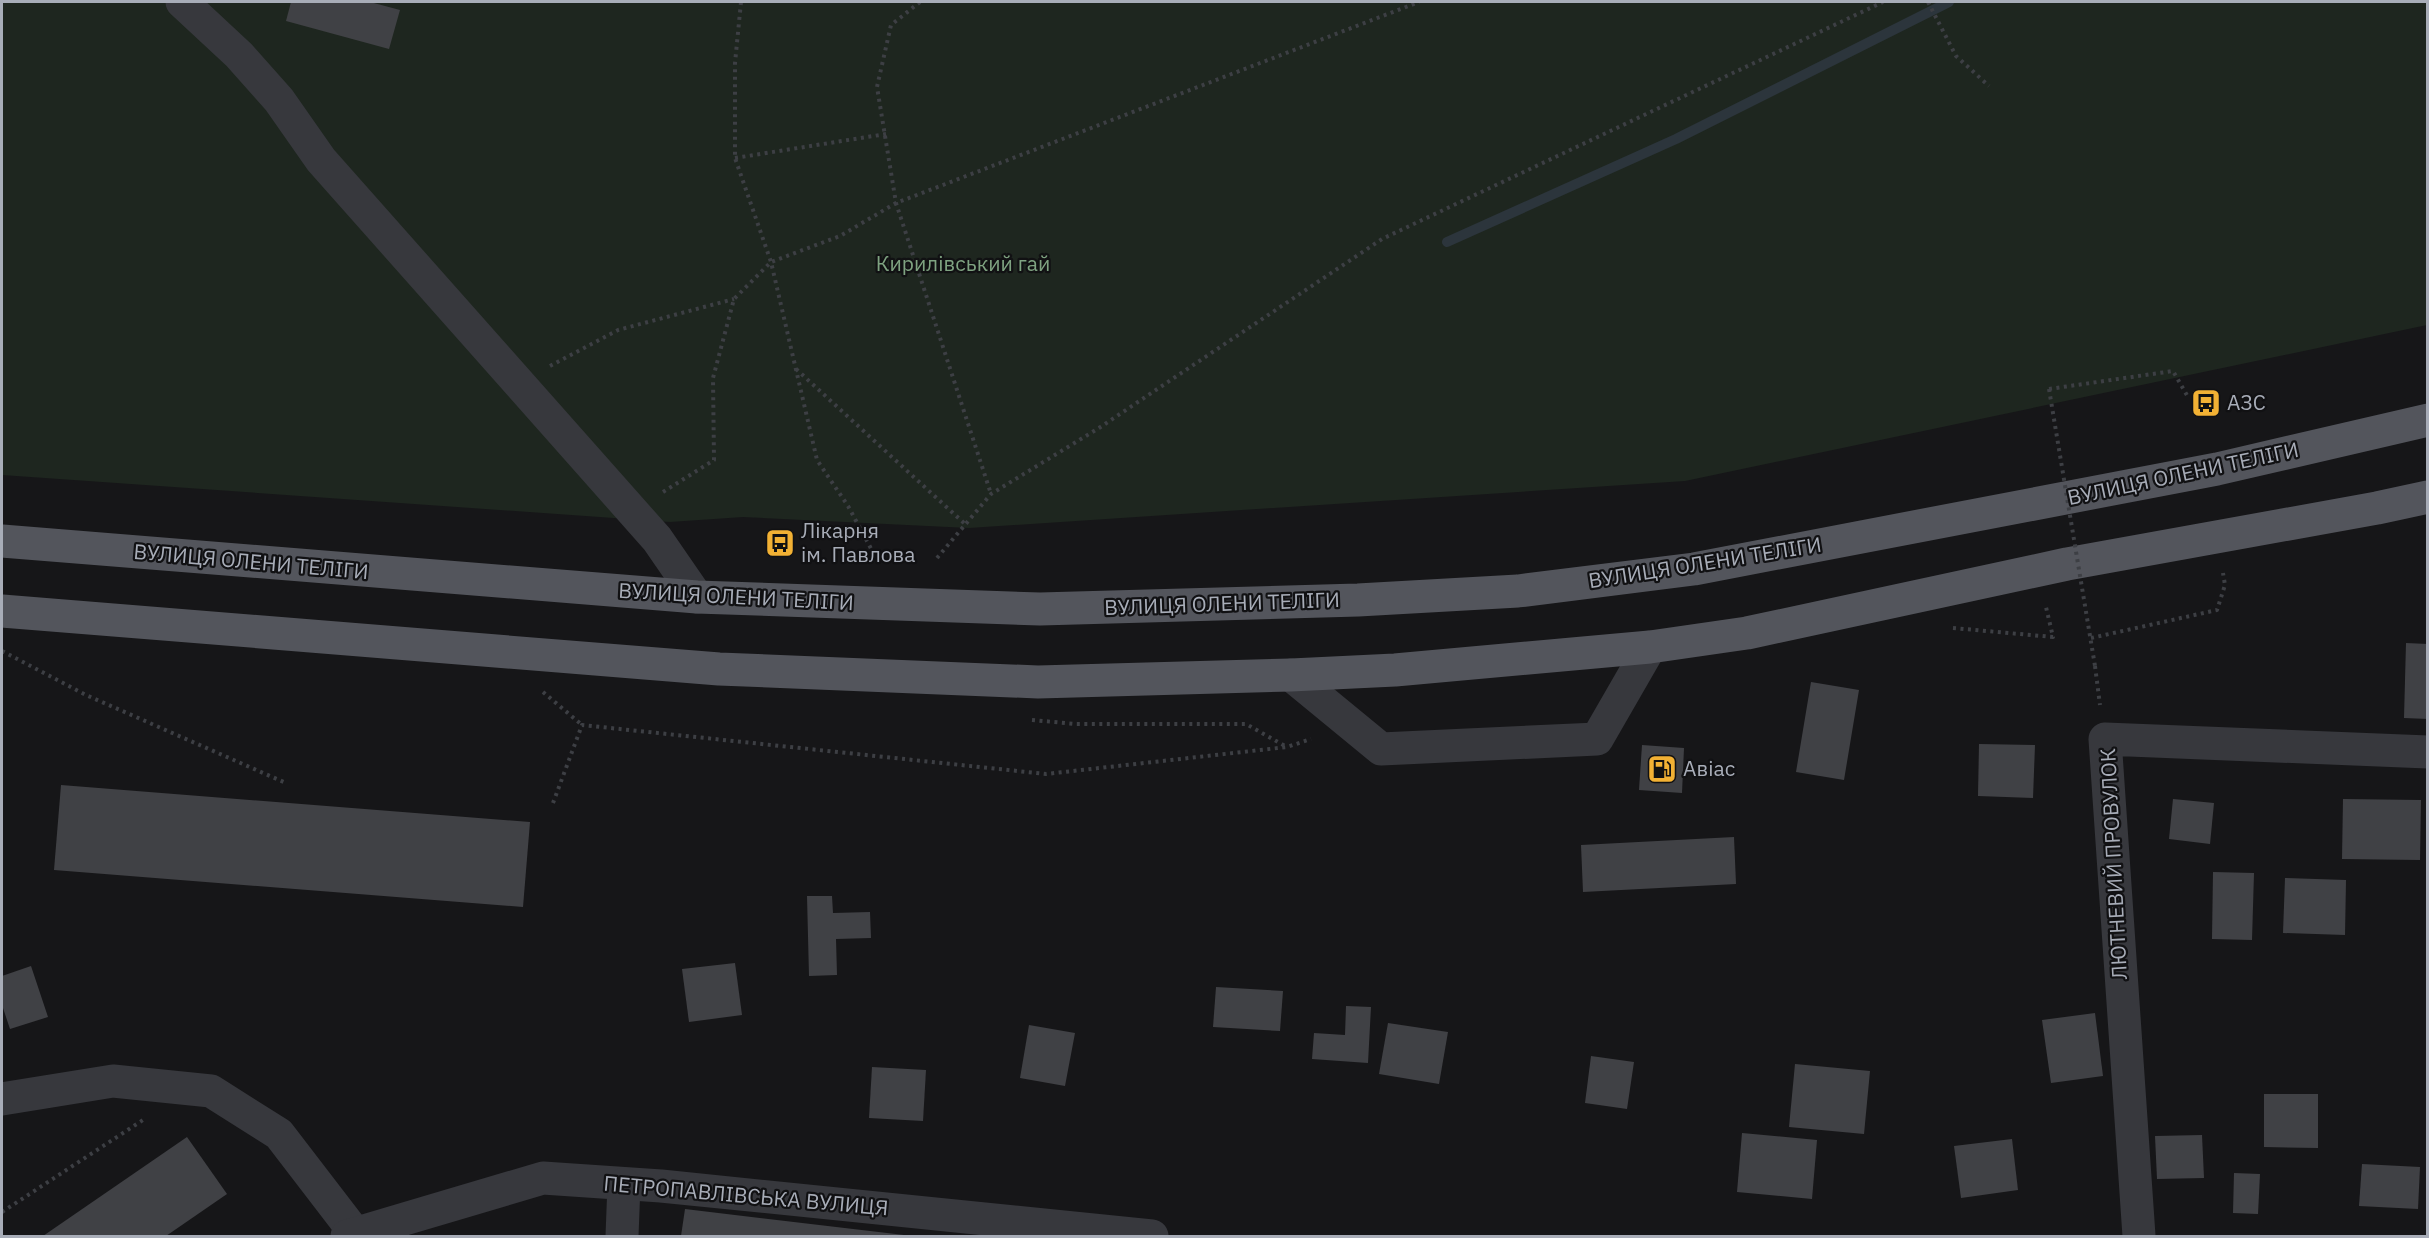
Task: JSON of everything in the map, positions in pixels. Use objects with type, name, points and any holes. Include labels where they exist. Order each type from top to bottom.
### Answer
[{"type":"main road","name":"ВУЛИЦЯ ОЛЕНИ ТЕЛІГИ","points":[[2,541],[697,597],[1040,609],[1358,600],[1518,591],[1717,565],[2217,469],[2427,420]]},
{"type":"main road","points":[[2,611],[719,669],[1038,682],[1291,675],[1395,670],[1650,647],[1747,633],[2067,564],[2427,497]]},
{"type":"street","points":[[182,2],[239,55],[279,100],[321,160],[657,539],[697,597]]},
{"type":"street","points":[[1291,675],[1381,749],[1597,739],[1650,647]]},
{"type":"street","name":"ЛЮТНЕВИЙ ПРОВУЛОК","points":[[2139,1236],[2105,739],[2427,752]]},
{"type":"street","points":[[2,1099],[113,1081],[211,1091],[279,1134],[351,1235]]},
{"type":"street","name":"ПЕТРОПАВЛІВСЬКА ВУЛИЦЯ","points":[[351,1235],[543,1178],[1152,1236]]},
{"type":"street","points":[[622,1236],[624,1184]]},
{"type":"path","points":[[741,2],[735,63],[735,158],[771,262],[817,460],[848,506],[875,556]]},
{"type":"path","points":[[920,2],[891,25],[877,87],[896,203],[991,494]]},
{"type":"path","points":[[518,383],[618,330],[734,299],[771,262],[840,236],[896,203],[1419,2]]},
{"type":"path","points":[[937,558],[991,494],[1099,428],[1382,239],[1883,2]]},
{"type":"path","points":[[1928,2],[1956,56],[1989,86]]},
{"type":"path","points":[[735,158],[885,134]]},
{"type":"path","points":[[632,512],[714,460],[713,378],[734,299]]},
{"type":"path","points":[[795,369],[965,524]]},
{"type":"path","points":[[2095,666],[2049,389],[2173,371],[2188,397]]},
{"type":"path","points":[[2091,638],[2217,610],[2225,585]]},
{"type":"path","points":[[1942,627],[2053,637],[2046,607]]},
{"type":"path","points":[[2,651],[86,695],[286,783]]},
{"type":"path","points":[[542,691],[582,725],[1046,774],[1287,747],[1352,725]]},
{"type":"path","points":[[554,803],[582,725]]},
{"type":"path","points":[[2,1212],[191,1089]]},
{"type":"green space","name":"Кирилівський гай","points":[[2,2],[2427,2],[2427,325],[1685,481],[969,528],[743,517],[670,522],[2,475]]},
{"type":"building","points":[[291,2],[370,2],[400,10],[389,49],[286,21]]},
{"type":"building","points":[[2406,643],[2428,644],[2428,719],[2404,718]]},
{"type":"building","points":[[1811,682],[1859,690],[1844,780],[1796,772]]},
{"type":"building","points":[[1979,744],[2035,745],[2033,798],[1978,796]]},
{"type":"building","name":"Авіас","points":[[1642,745],[1684,748],[1682,793],[1639,790]]},
{"type":"building","points":[[61,785],[530,822],[523,907],[54,870]]},
{"type":"building","points":[[2173,799],[2214,803],[2210,844],[2169,839]]},
{"type":"building","points":[[2343,799],[2421,800],[2420,860],[2342,859]]},
{"type":"building","points":[[1734,837],[1736,884],[1583,892],[1581,845]]},
{"type":"building","points":[[2213,872],[2254,873],[2252,940],[2212,939]]},
{"type":"building","points":[[2285,878],[2346,880],[2345,935],[2283,933]]},
{"type":"building","points":[[807,896],[832,896],[833,913],[870,912],[871,938],[836,939],[837,975],[809,976]]},
{"type":"building","points":[[735,963],[742,1015],[689,1022],[682,969]]},
{"type":"building","points":[[31,966],[48,1017],[10,1029],[2,1005],[2,976]]},
{"type":"building","points":[[1216,987],[1283,991],[1280,1031],[1213,1027]]},
{"type":"building","points":[[1346,1006],[1371,1007],[1368,1063],[1312,1059],[1314,1033],[1345,1035]]},
{"type":"building","points":[[2095,1013],[2103,1076],[2051,1083],[2042,1020]]},
{"type":"building","points":[[1388,1023],[1448,1032],[1439,1084],[1379,1074]]},
{"type":"building","points":[[1029,1025],[1075,1033],[1065,1086],[1020,1078]]},
{"type":"building","points":[[1591,1056],[1634,1062],[1627,1109],[1585,1103]]},
{"type":"building","points":[[1795,1064],[1870,1071],[1864,1134],[1789,1127]]},
{"type":"building","points":[[872,1067],[926,1070],[923,1121],[869,1118]]},
{"type":"building","points":[[2264,1094],[2318,1094],[2318,1148],[2264,1147]]},
{"type":"building","points":[[1742,1133],[1817,1140],[1812,1199],[1737,1192]]},
{"type":"building","points":[[2202,1135],[2204,1178],[2157,1179],[2155,1136]]},
{"type":"building","points":[[187,1137],[227,1194],[166,1236],[43,1236]]},
{"type":"building","points":[[2012,1139],[2018,1190],[1961,1198],[1954,1146]]},
{"type":"building","points":[[2362,1164],[2420,1167],[2418,1209],[2359,1206]]},
{"type":"building","points":[[2234,1173],[2260,1174],[2258,1214],[2233,1213]]},
{"type":"building","points":[[685,1209],[904,1235],[904,1236],[681,1236]]},
{"type":"waterway","points":[[1447,242],[1676,139],[1949,2]]},
{"type":"place","name":"АЗС","points":[[2206,403]]},
{"type":"place","name":"Лікарня ім. Павлова","points":[[780,543]]},
{"type":"place","name":"Авіас","points":[[1662,769]]}]
